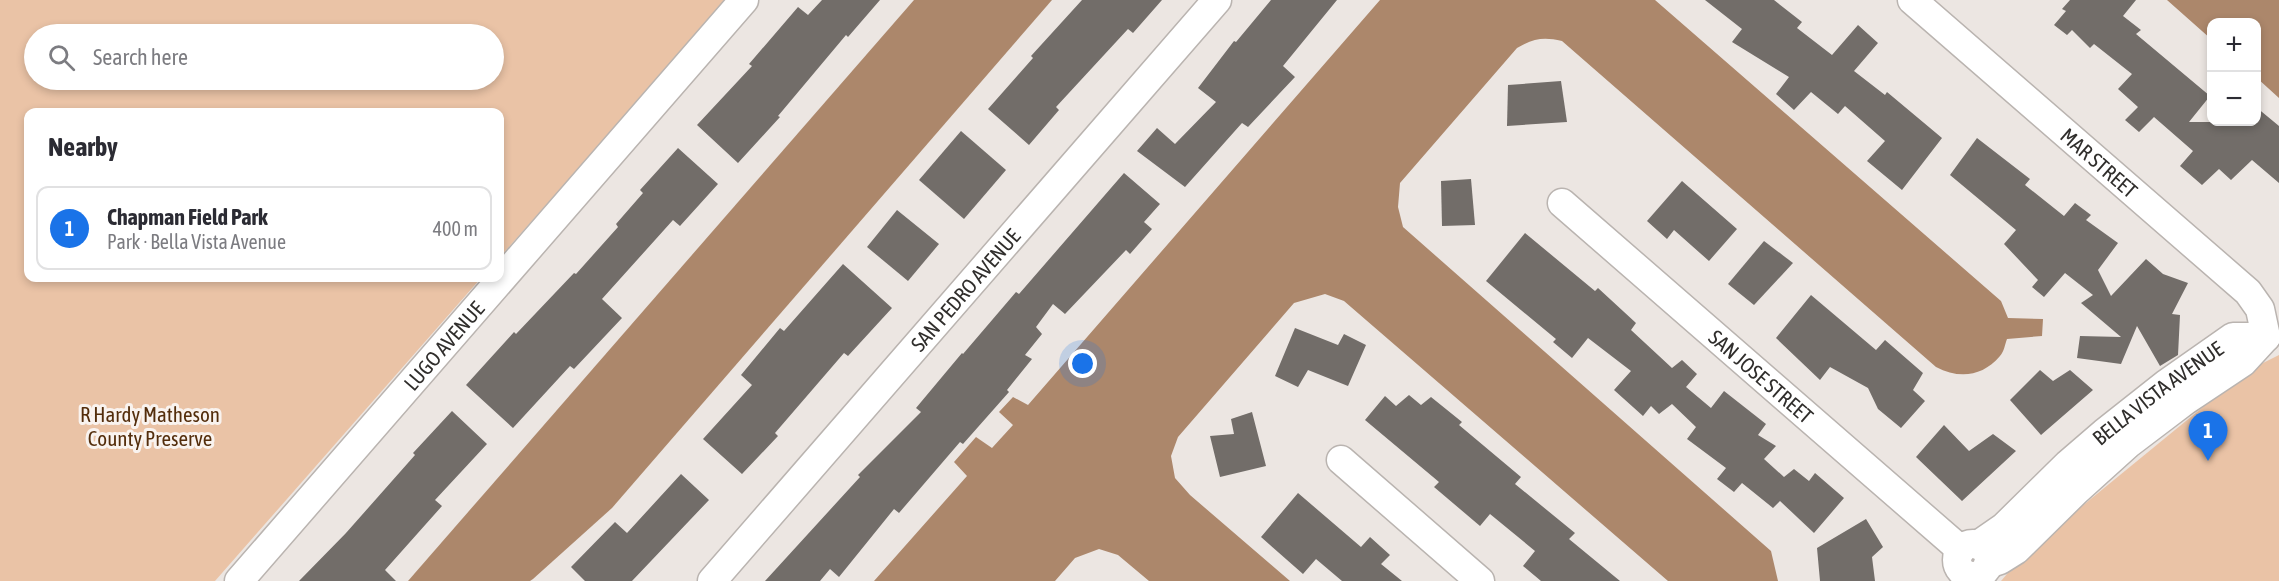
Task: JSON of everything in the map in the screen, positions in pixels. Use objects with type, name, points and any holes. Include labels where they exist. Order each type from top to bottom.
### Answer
[{"type":"street","name":"LUGO AVENUE","points":[[504,276],[744,0]]},
{"type":"street","name":"SAN PEDRO AVENUE","points":[[712,581],[1217,0]]},
{"type":"street","name":"MAR STREET","points":[[1912,0],[2248,292],[2260,309],[2266,337]]},
{"type":"street","name":"SAN JOSE STREET","points":[[1562,203],[1970,566]]},
{"type":"street","name":"LUGO AVENUE","points":[[239,581],[499,282]]},
{"type":"street","name":"BELLA VISTA AVENUE","points":[[1970,566],[2004,527],[2050,481],[2103,433],[2166,384],[2233,337],[2266,337]]},
{"type":"street","points":[[1341,460],[1480,581]]},
{"type":"green space","name":"R Hardy Matheson County Preserve","points":[[0,0],[727,0],[504,252],[504,108],[24,108],[24,282],[477,282],[215,581],[0,581]]},
{"type":"green space","points":[[2279,355],[2279,581],[2001,581],[2026,552],[2247,371]]},
{"type":"shaded area","points":[[914,0],[1052,0],[612,508],[530,581],[408,581]]},
{"type":"shaded area","points":[[1380,0],[1655,0],[2001,301],[2008,318],[2043,319],[2042,336],[2007,339],[2000,356],[1978,372],[1953,373],[1936,367],[1562,41],[1539,39],[1517,48],[1400,183],[1398,207],[1403,227],[1771,551],[1778,581],[1668,581],[1344,301],[1325,294],[1294,303],[1178,437],[1171,456],[1175,478],[1190,495],[1290,581],[1149,581],[1118,555],[1099,549],[1075,558],[1055,581],[874,581],[967,476],[954,462],[976,437],[992,448],[1013,425],[999,412],[1013,397],[1028,405]]},
{"type":"shaded area","points":[[2167,0],[2279,0],[2279,98],[2261,82],[2261,18],[2207,18],[2207,35]]},
{"type":"building","points":[[822,0],[880,0],[848,37],[846,35],[778,116],[780,117],[738,163],[697,125],[752,66],[749,64],[798,7],[808,15]]},
{"type":"building","points":[[1082,0],[1162,0],[1133,33],[1128,29],[1056,107],[1059,110],[1029,145],[988,109],[1033,58],[1031,56]]},
{"type":"building","points":[[1271,0],[1337,0],[1283,66],[1295,77],[1248,127],[1242,123],[1185,187],[1137,151],[1157,128],[1175,144],[1216,102],[1198,88],[1234,41],[1236,42]]},
{"type":"building","points":[[1705,0],[1774,0],[1802,22],[1797,28],[1832,55],[1858,25],[1878,43],[1854,71],[1885,95],[1887,92],[1942,138],[1902,190],[1867,161],[1885,141],[1845,106],[1838,114],[1811,92],[1794,110],[1776,94],[1789,77],[1732,42],[1742,29]]},
{"type":"building","points":[[2070,0],[2136,0],[2123,16],[2141,30],[2136,34],[2207,93],[2207,100],[2189,122],[2207,122],[2207,126],[2261,126],[2261,111],[2279,126],[2279,183],[2252,160],[2231,180],[2219,169],[2202,185],[2180,166],[2193,151],[2154,117],[2139,132],[2125,120],[2138,107],[2118,89],[2132,74],[2094,44],[2090,48],[2072,30],[2067,35],[2054,25],[2066,11],[2062,9]]},
{"type":"building","points":[[1561,81],[1567,122],[1507,126],[1508,85]]},
{"type":"building","points":[[961,131],[1006,170],[964,219],[919,180]]},
{"type":"building","points":[[1977,138],[2030,179],[2025,185],[2064,216],[2075,203],[2091,215],[2086,220],[2118,243],[2098,270],[2111,296],[2146,259],[2163,274],[2188,283],[2172,314],[2180,315],[2178,355],[2160,366],[2137,326],[2121,364],[2077,358],[2080,336],[2121,337],[2081,303],[2093,295],[2065,273],[2044,297],[2032,287],[2038,280],[2004,244],[2016,230],[1950,175]]},
{"type":"building","points":[[678,148],[718,184],[680,226],[673,220],[602,299],[622,318],[574,369],[570,366],[513,428],[466,385],[514,332],[516,334],[574,273],[576,274],[618,227],[616,224],[643,193],[640,190]]},
{"type":"building","points":[[1124,173],[1160,204],[1144,222],[1152,229],[1130,254],[1126,250],[1065,314],[1053,304],[1036,327],[1042,334],[1025,355],[1032,359],[1007,390],[1009,392],[963,444],[960,442],[899,513],[894,509],[839,577],[830,569],[820,581],[765,581],[860,477],[858,475],[921,412],[916,408],[962,353],[1016,292],[1019,294]]},
{"type":"building","points":[[1471,179],[1475,225],[1442,226],[1441,181]]},
{"type":"building","points":[[1682,181],[1737,229],[1709,261],[1674,230],[1667,239],[1647,221]]},
{"type":"building","points":[[897,210],[939,244],[908,281],[867,247]]},
{"type":"building","points":[[1525,233],[1595,291],[1598,288],[1636,323],[1631,330],[1672,368],[1682,360],[1697,374],[1686,387],[1711,408],[1724,391],[1766,424],[1758,435],[1776,446],[1764,459],[1784,477],[1794,469],[1809,481],[1815,473],[1844,498],[1814,533],[1780,501],[1773,508],[1742,483],[1734,492],[1717,479],[1726,468],[1687,439],[1696,427],[1672,404],[1659,414],[1651,406],[1643,416],[1614,390],[1631,371],[1588,338],[1572,358],[1553,342],[1556,339],[1486,281]]},
{"type":"building","points":[[1764,241],[1793,263],[1754,305],[1728,284]]},
{"type":"building","points":[[843,264],[892,308],[848,356],[844,353],[775,433],[778,436],[742,474],[703,439],[752,385],[741,375],[780,328],[784,331]]},
{"type":"building","points":[[1811,295],[1876,350],[1885,340],[1923,373],[1913,390],[1925,401],[1901,428],[1878,409],[1868,388],[1830,367],[1820,380],[1776,338]]},
{"type":"building","points":[[1295,328],[1338,345],[1344,334],[1366,345],[1348,386],[1308,370],[1298,387],[1275,376]]},
{"type":"building","points":[[2040,370],[2053,381],[2070,370],[2093,390],[2041,435],[2010,400]]},
{"type":"building","points":[[1409,395],[1421,405],[1431,397],[1462,422],[1459,425],[1521,477],[1515,484],[1575,533],[1569,539],[1620,581],[1541,581],[1523,566],[1535,551],[1490,514],[1480,526],[1434,487],[1439,482],[1365,420],[1385,396],[1396,406]]},
{"type":"building","points":[[452,411],[487,444],[435,500],[442,506],[385,570],[396,581],[299,581],[346,533],[415,455],[413,453]]},
{"type":"building","points":[[1252,412],[1266,466],[1220,477],[1210,436],[1234,434],[1231,419]]},
{"type":"building","points":[[1944,425],[1969,451],[1993,434],[2016,451],[1962,501],[1916,457]]},
{"type":"building","points":[[681,474],[709,500],[632,581],[585,581],[571,567],[615,522],[627,533]]},
{"type":"building","points":[[1298,493],[1361,547],[1370,537],[1390,555],[1381,564],[1402,581],[1342,581],[1316,559],[1303,574],[1261,537]]},
{"type":"building","points":[[1866,519],[1883,547],[1872,557],[1875,581],[1820,581],[1817,548]]},
{"type":"place","name":"Chapman Field Park","points":[[2208,461]]}]
